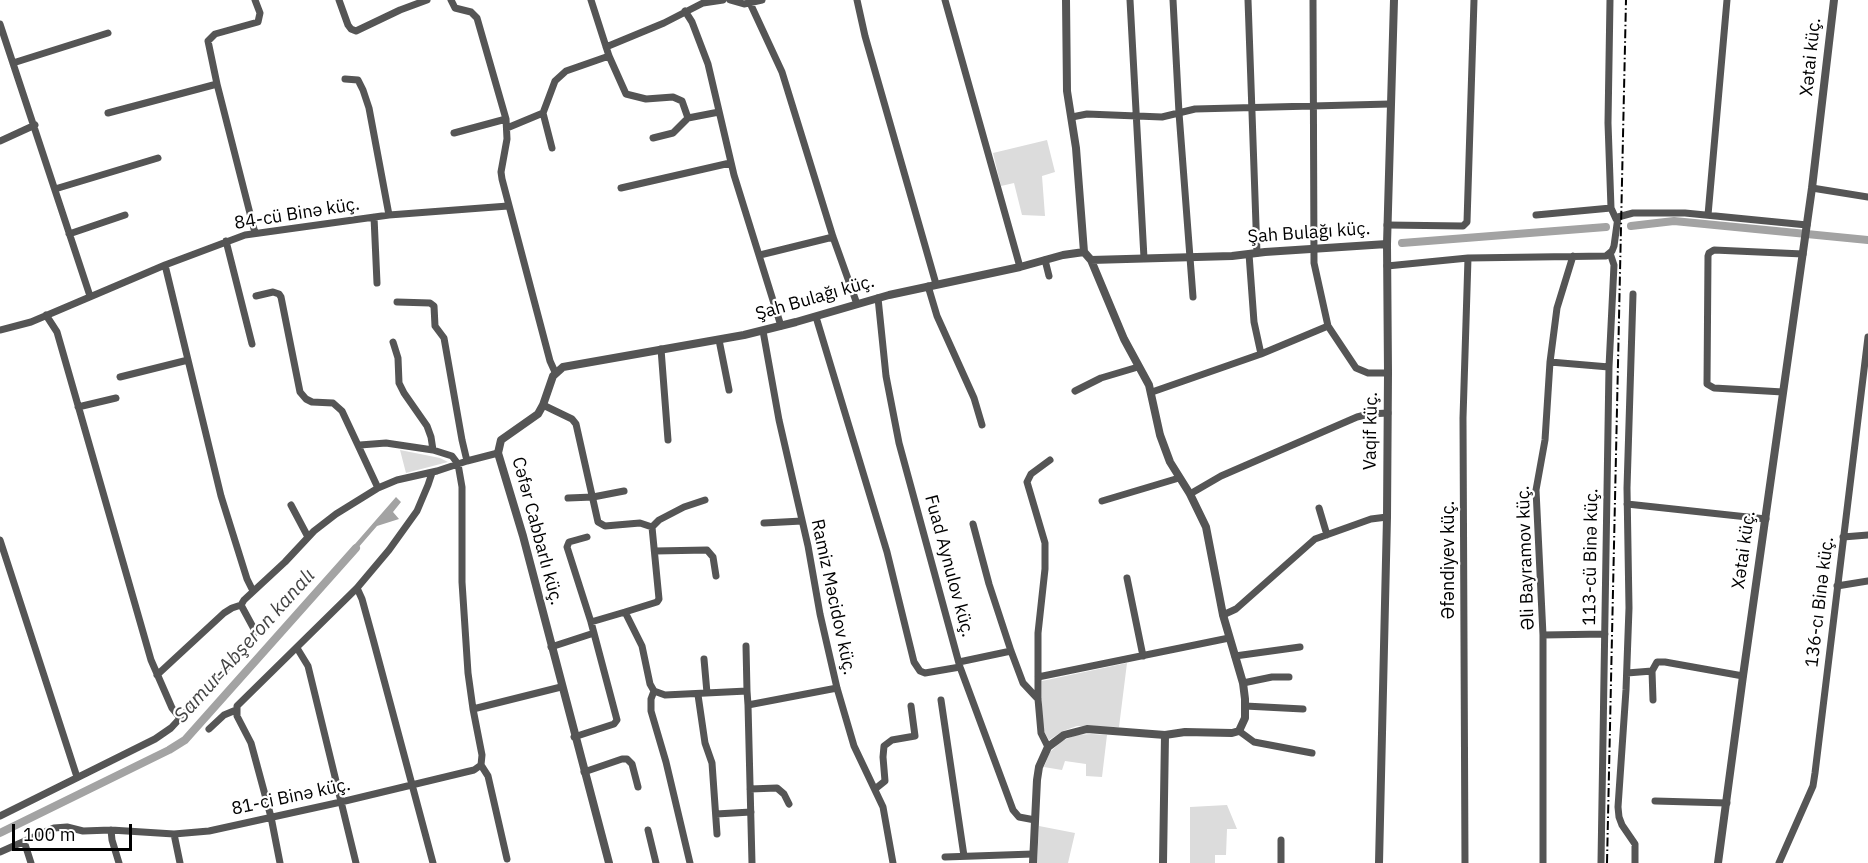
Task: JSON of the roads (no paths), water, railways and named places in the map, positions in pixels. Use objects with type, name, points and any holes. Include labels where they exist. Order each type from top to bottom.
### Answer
[{"type":"street","points":[[255,0],[260,13],[258,22],[215,34],[208,41],[255,232]]},
{"type":"street","points":[[339,0],[348,25],[351,29],[356,30],[427,0]]},
{"type":"street","points":[[451,0],[455,8],[471,12],[477,18],[506,119],[507,139],[501,172],[508,206],[550,361],[555,372]]},
{"type":"street","points":[[591,0],[609,56],[626,94],[646,99],[673,97],[682,101],[688,118]]},
{"type":"street","points":[[606,47],[664,23],[703,3],[723,0]]},
{"type":"street","points":[[730,0],[744,4],[762,0]]},
{"type":"street","points":[[857,0],[932,285],[937,316],[974,398],[982,425]]},
{"type":"street","points":[[945,0],[1020,267]]},
{"type":"street","points":[[945,857],[1033,858],[1039,767],[1048,747],[1064,735],[1087,729],[1165,735],[1192,732],[1232,733],[1239,731],[1244,724],[1243,683],[1223,615],[1206,527],[1190,494],[1170,462],[1160,435],[1152,393],[1124,339],[1091,260],[1084,252],[1077,148],[1067,91],[1066,0]]},
{"type":"street","points":[[1130,0],[1144,258]]},
{"type":"street","points":[[1173,0],[1193,297]]},
{"type":"street","points":[[1248,0],[1253,106],[1254,321],[1261,354]]},
{"type":"street","points":[[1313,0],[1314,263],[1328,326],[1356,368],[1368,373],[1388,374]]},
{"type":"street","name":"Vaqif küç.","points":[[1379,863],[1387,518],[1387,225],[1394,0]]},
{"type":"street","points":[[1387,225],[1463,226],[1467,222],[1474,0]]},
{"type":"street","points":[[1610,0],[1608,123],[1611,208],[1616,219],[1623,214],[1642,212],[1708,215],[1807,225]]},
{"type":"street","points":[[1708,215],[1727,0]]},
{"type":"street","name":"Xətai küç.","points":[[1718,863],[1812,188],[1834,0]]},
{"type":"street","points":[[750,3],[782,72],[833,237],[857,304]]},
{"type":"street","points":[[685,11],[703,48],[730,163],[781,326]]},
{"type":"street","points":[[0,24],[90,296]]},
{"type":"street","points":[[13,63],[108,33]]},
{"type":"street","points":[[552,148],[543,113],[552,86],[566,71],[609,56]]},
{"type":"street","points":[[345,79],[358,80],[366,99],[388,215]]},
{"type":"street","points":[[108,113],[217,84]]},
{"type":"street","points":[[1072,117],[1087,114],[1162,117],[1195,109],[1313,104],[1390,104]]},
{"type":"street","points":[[653,138],[673,133],[688,118],[719,112]]},
{"type":"street","points":[[507,128],[543,113]]},
{"type":"street","points":[[454,132],[506,119]]},
{"type":"street","points":[[0,141],[34,125]]},
{"type":"street","points":[[55,189],[158,158]]},
{"type":"street","points":[[621,188],[730,163]]},
{"type":"street","points":[[1812,188],[1868,197]]},
{"type":"street","name":"84-cü Binə küç.","points":[[2,330],[23,325],[165,265],[255,232],[388,215],[508,206]]},
{"type":"street","points":[[1536,215],[1611,208]]},
{"type":"street","points":[[69,234],[125,215]]},
{"type":"street","points":[[374,217],[377,283]]},
{"type":"street","name":"113-cü Binə küç.","points":[[1601,863],[1609,366],[1614,265],[1610,253],[1614,246],[1616,219]]},
{"type":"street","points":[[760,255],[833,237]]},
{"type":"street","points":[[226,241],[252,344]]},
{"type":"street","name":"Şah Bulağı küç.","points":[[1091,260],[1387,244]]},
{"type":"street","points":[[1783,392],[1714,388],[1707,384],[1708,256],[1713,250],[1803,254]]},
{"type":"street","name":"Şah Bulağı küç.","points":[[555,372],[571,365],[719,340],[781,326],[878,298],[1084,252]]},
{"type":"street","points":[[1387,266],[1468,258],[1601,256],[1610,253]]},
{"type":"street","name":"Əli Bayramov küç.","points":[[1543,863],[1543,635],[1536,490],[1545,440],[1550,362],[1559,298],[1573,256]]},
{"type":"street","name":"Əfəndiyev küç.","points":[[1465,863],[1463,418],[1468,258]]},
{"type":"street","points":[[1045,260],[1049,276]]},
{"type":"street","points":[[165,265],[221,496],[247,579],[254,591]]},
{"type":"street","points":[[256,296],[273,292],[281,297],[300,392],[312,402],[333,403],[338,406],[360,446],[378,488]]},
{"type":"street","points":[[1633,294],[1627,504],[1629,608],[1618,817],[1635,844],[1635,863]]},
{"type":"street","name":"Fuad Aynulov küç.","points":[[878,298],[886,376],[901,449],[959,665],[1013,810],[1019,817],[1035,820]]},
{"type":"street","points":[[397,302],[430,303],[434,306],[435,326],[444,338],[467,461]]},
{"type":"street","points":[[46,315],[57,332],[151,660],[172,708],[181,719]]},
{"type":"street","points":[[816,317],[887,552],[914,662],[920,671],[925,673],[1011,651]]},
{"type":"street","points":[[0,322],[2,330]]},
{"type":"street","points":[[1152,393],[1261,354],[1328,326]]},
{"type":"street","name":"Ramiz Məcidov küç.","points":[[763,330],[779,420],[810,554],[820,614],[837,688],[854,746],[885,815],[893,863]]},
{"type":"street","name":"136-cı Binə küç.","points":[[1779,863],[1813,786],[1868,337]]},
{"type":"street","points":[[719,340],[729,390]]},
{"type":"street","points":[[393,342],[398,358],[399,383],[427,426],[433,450]]},
{"type":"street","points":[[661,349],[668,440]]},
{"type":"street","points":[[120,377],[188,360]]},
{"type":"street","points":[[1550,362],[1609,366]]},
{"type":"street","points":[[1075,391],[1101,378],[1138,367]]},
{"type":"street","name":"Cəfər Cabbarlı küç.","points":[[555,372],[543,405],[531,420],[501,440],[498,453],[523,536],[574,737],[609,863]]},
{"type":"street","points":[[78,407],[116,398]]},
{"type":"street","points":[[543,405],[572,419],[576,424],[598,522],[605,526],[640,523],[652,527]]},
{"type":"street","points":[[1190,494],[1221,476],[1357,417],[1388,413]]},
{"type":"street","points":[[360,446],[386,443],[433,450],[452,456],[458,464],[462,488],[462,582],[468,673],[482,754],[481,765],[488,776],[507,860]]},
{"type":"street","points":[[157,675],[224,614],[241,605],[308,537],[336,514],[378,488],[397,480],[432,473],[498,453]]},
{"type":"street","points":[[1048,747],[1041,733],[1038,699],[1038,633],[1045,569],[1045,543],[1027,482],[1031,474],[1050,460]]},
{"type":"street","points":[[280,863],[271,817],[250,738],[236,710],[240,702],[357,588],[409,523],[432,473]]},
{"type":"street","points":[[1102,501],[1179,478]]},
{"type":"street","points":[[568,498],[624,492]]},
{"type":"street","points":[[652,527],[659,520],[684,507],[705,500]]},
{"type":"street","points":[[1627,504],[1766,519]]},
{"type":"street","points":[[291,505],[308,537]]},
{"type":"street","points":[[1320,508],[1327,535]]},
{"type":"street","points":[[1223,615],[1236,609],[1308,543],[1371,519],[1387,518]]},
{"type":"street","points":[[764,523],[802,521]]},
{"type":"street","points":[[973,524],[989,584],[1011,651],[1023,682],[1038,699]]},
{"type":"street","points":[[591,622],[657,602],[660,599],[652,527]]},
{"type":"street","points":[[1843,537],[1868,535]]},
{"type":"street","points":[[574,737],[614,724],[617,720],[591,622],[567,547],[569,542],[587,537]]},
{"type":"street","points":[[0,540],[77,777]]},
{"type":"street","points":[[655,551],[707,550],[713,557],[716,576]]},
{"type":"street","points":[[1127,578],[1143,656]]},
{"type":"street","points":[[1837,586],[1868,581]]},
{"type":"street","points":[[357,588],[362,599],[433,863]]},
{"type":"street","points":[[0,816],[155,739],[181,719],[253,639],[254,629],[241,605]]},
{"type":"street","points":[[625,612],[642,646],[650,684],[654,691],[665,695],[747,691]]},
{"type":"street","points":[[551,647],[594,633]]},
{"type":"street","points":[[1543,635],[1605,634]]},
{"type":"street","points":[[1038,677],[1229,638]]},
{"type":"street","points":[[746,646],[752,863]]},
{"type":"street","points":[[1235,656],[1300,647]]},
{"type":"street","points":[[297,648],[308,666],[356,863]]},
{"type":"street","points":[[704,660],[707,693]]},
{"type":"street","points":[[1653,700],[1652,671],[1657,663],[1665,662],[1743,676]]},
{"type":"street","points":[[1627,673],[1652,671]]},
{"type":"street","points":[[1243,683],[1272,677],[1289,677]]},
{"type":"street","points":[[473,709],[561,687]]},
{"type":"street","points":[[748,705],[837,688]]},
{"type":"street","points":[[654,691],[650,704],[651,711],[666,762],[690,863]]},
{"type":"street","points":[[698,694],[705,742],[712,763],[717,834]]},
{"type":"street","points":[[941,700],[964,856]]},
{"type":"street","points":[[875,789],[885,781],[884,746],[892,740],[915,736],[911,706]]},
{"type":"street","points":[[1245,706],[1303,709]]},
{"type":"street","points":[[209,729],[224,715],[236,710]]},
{"type":"street","points":[[1239,731],[1254,742],[1312,753]]},
{"type":"street","points":[[1164,863],[1165,735]]},
{"type":"street","points":[[584,772],[627,759],[632,764],[638,787]]},
{"type":"street","name":"81-ci Binə küç.","points":[[0,852],[54,828],[174,834],[209,831],[474,770],[481,765]]},
{"type":"street","points":[[750,789],[777,788],[784,794],[789,804]]},
{"type":"street","points":[[1654,801],[1727,803]]},
{"type":"street","points":[[716,814],[751,812]]},
{"type":"street","points":[[111,830],[119,863]]},
{"type":"street","points":[[648,830],[656,863]]},
{"type":"street","points":[[174,834],[180,863]]},
{"type":"street","points":[[1281,840],[1281,863]]},
{"type":"street","points":[[24,841],[31,863]]},
{"type":"waterway","name":"Samur-Abşeron kanalı","points":[[1631,226],[1674,221],[1868,240]]},
{"type":"waterway","name":"Samur-Abşeron kanalı","points":[[1402,243],[1606,227]]},
{"type":"waterway","name":"Samur-Abşeron kanalı","points":[[0,833],[185,740],[356,548]]},
{"type":"railway","points":[[1607,863],[1626,0]]}]
